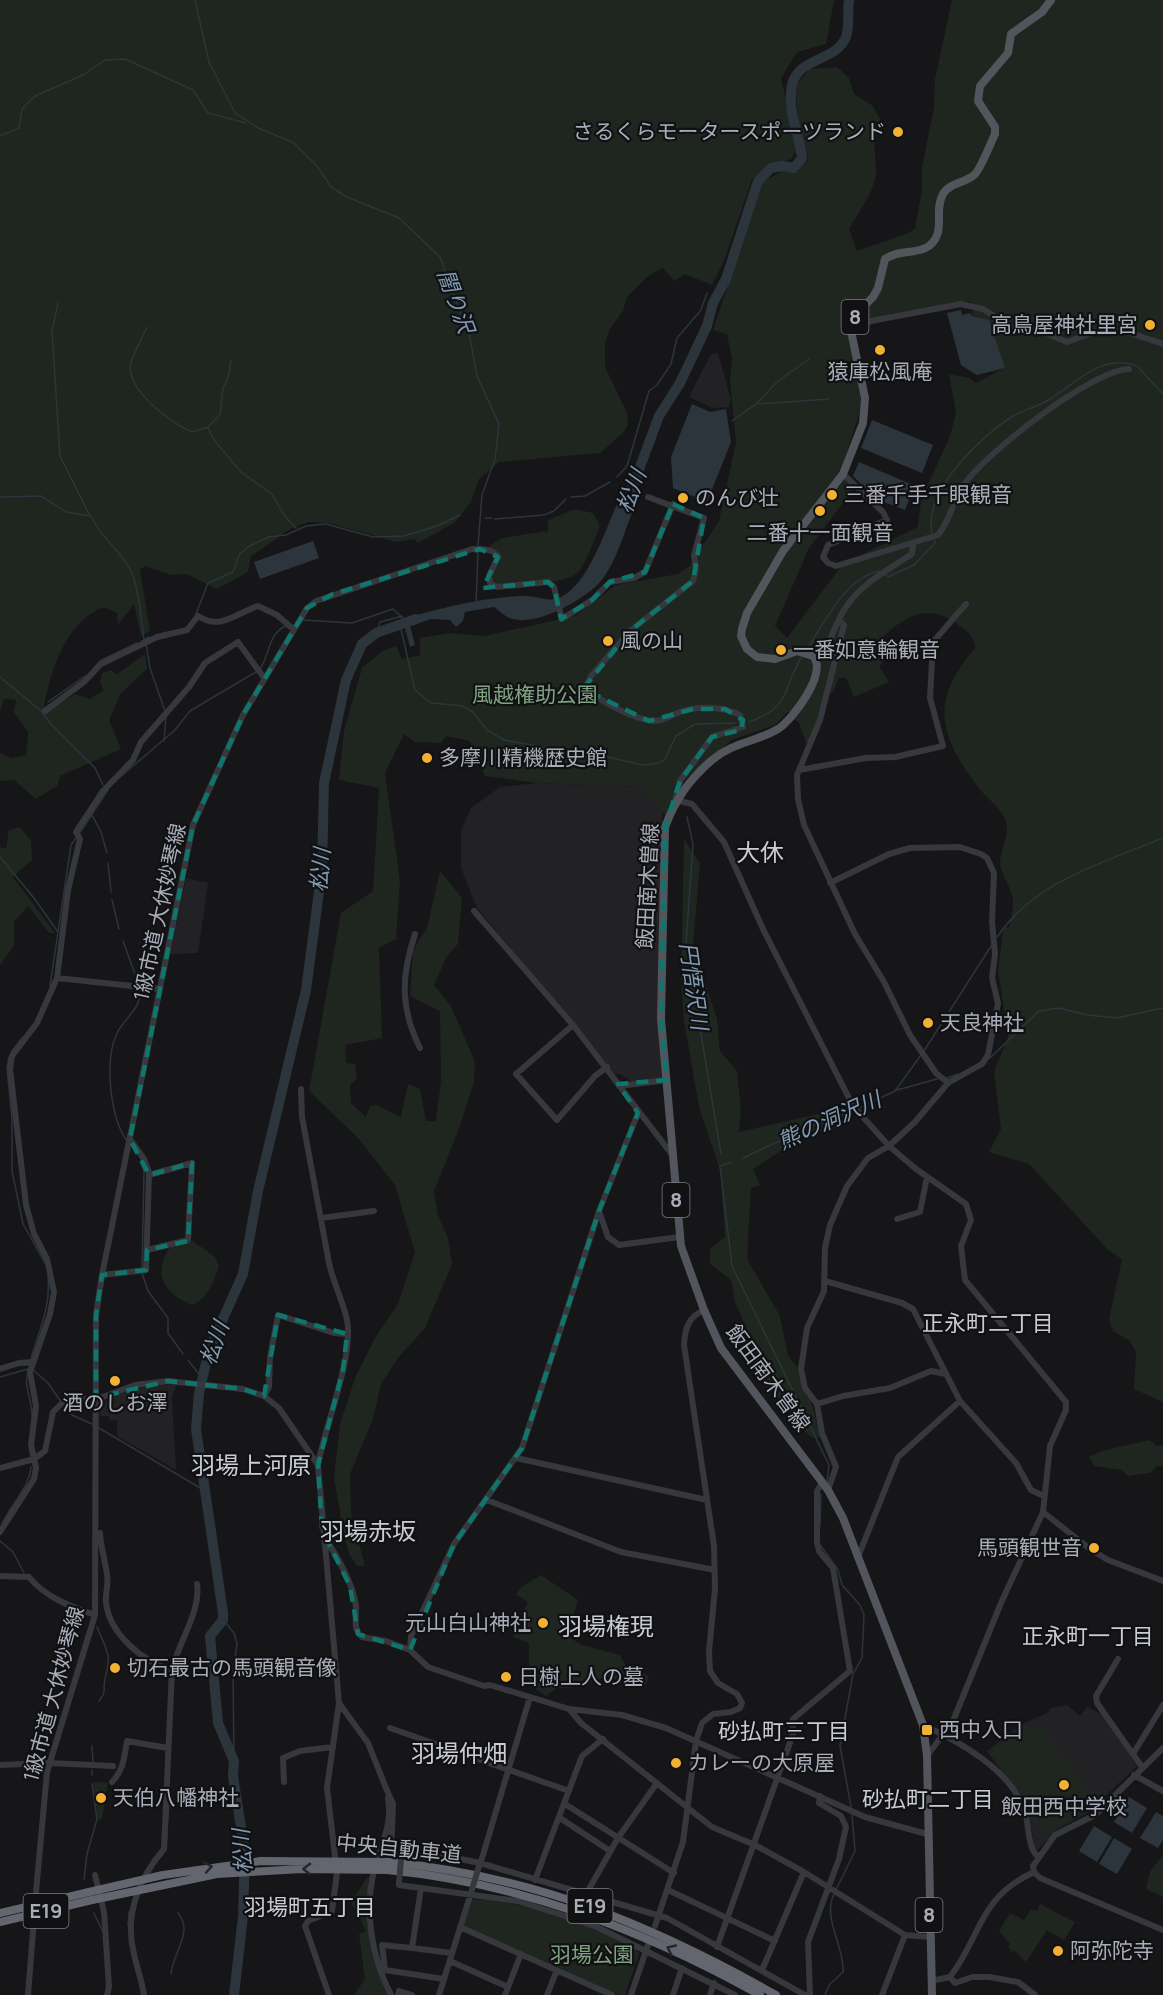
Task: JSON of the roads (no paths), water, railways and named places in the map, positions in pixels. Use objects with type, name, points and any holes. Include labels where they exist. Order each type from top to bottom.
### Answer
[{"type":"highway","name":"中央自動車道","points":[[0,1922],[163,1875],[261,1861],[387,1866],[497,1880],[586,1904],[669,1938],[776,1995]]},
{"type":"highway","name":"中央自動車道","points":[[387,1866],[494,1887],[579,1911],[666,1947],[760,1995]]},
{"type":"highway","name":"中央自動車道","points":[[0,1913],[90,1896]]},
{"type":"main road","name":"8","points":[[815,658],[797,651],[775,659],[757,657],[743,643],[742,628],[747,613],[788,542],[843,474],[863,423],[865,406],[851,331],[857,313],[873,297],[878,288],[885,259],[899,251],[924,249],[935,240],[939,232],[940,201],[944,192],[976,174],[995,134],[992,122],[980,108],[977,93],[980,86],[1008,53],[1011,34],[1042,12],[1051,0]]},
{"type":"main road","name":"飯田南木曽線","points":[[815,658],[818,669],[815,680],[788,721],[768,734],[726,750],[686,784],[675,801],[665,826],[661,1019],[679,1237],[704,1310],[721,1348],[828,1490],[858,1557],[922,1725],[927,1756],[932,1995]]},
{"type":"street","points":[[851,331],[871,321],[960,304],[983,309],[1018,331],[1045,333],[1067,342],[1083,334],[1103,329],[1127,332],[1163,344]]},
{"type":"street","points":[[843,474],[883,512],[886,522],[828,545],[823,557],[828,563],[836,566],[907,544],[913,545],[938,535],[963,486],[996,450],[1072,395],[1109,374],[1129,369]]},
{"type":"street","points":[[648,497],[673,504],[704,518],[694,555],[696,570],[693,581],[630,631],[587,684],[590,693],[603,702],[649,721],[666,720],[693,709],[725,709],[740,715],[743,727],[712,737],[680,781],[675,801],[692,804],[724,842],[763,929],[853,1106],[889,1146],[927,1177],[962,1200],[971,1220],[961,1246],[962,1265],[970,1288],[1066,1402],[1066,1410],[1050,1446],[1042,1512],[1001,1603],[953,1721],[927,1756]]},
{"type":"street","name":"1級市道 大休妙琴線","points":[[36,1892],[49,1763],[95,1615],[96,1315],[102,1275],[193,825],[243,715],[259,673],[303,614],[316,601],[472,549],[492,551],[498,557],[489,576],[494,586],[548,582],[554,587],[562,619],[584,606],[610,582],[634,578],[645,572],[673,504]]},
{"type":"street","points":[[815,658],[826,650],[837,624],[857,593],[912,554],[913,545]]},
{"type":"street","points":[[799,770],[866,758],[896,758],[943,746],[930,698],[933,642],[966,604]]},
{"type":"street","points":[[45,711],[85,681],[101,664],[145,642],[187,630],[198,616],[213,624],[221,623],[240,611],[258,606],[294,627]]},
{"type":"street","points":[[837,624],[841,622],[844,625],[839,653],[820,720],[795,783],[804,825],[830,883],[920,1050],[936,1073],[948,1083]]},
{"type":"street","points":[[0,1532],[34,1479],[36,1468],[31,1445],[36,1406],[31,1366],[50,1314],[54,1292],[47,1259],[34,1234],[26,1205],[10,1068],[12,1056],[37,1023],[57,978],[68,890],[80,839],[76,832],[105,789],[133,760],[141,742],[169,712],[205,663],[238,642],[259,673]]},
{"type":"street","points":[[828,1490],[836,1467],[822,1433],[817,1404],[805,1388],[801,1369],[807,1328],[824,1291],[825,1248],[830,1225],[847,1186],[867,1158],[889,1146],[915,1122],[948,1083],[982,1064],[988,1055],[998,1015],[998,996],[992,978],[995,944],[993,933],[994,873],[987,858],[973,850],[944,846],[910,848],[889,854],[830,883]]},
{"type":"street","points":[[474,911],[573,1025],[673,1156]]},
{"type":"street","points":[[415,934],[408,957],[405,999],[406,1015],[420,1048]]},
{"type":"street","points":[[57,978],[160,989]]},
{"type":"street","points":[[573,1025],[516,1074],[557,1120],[595,1076],[607,1067]]},
{"type":"street","points":[[619,1086],[666,1080]]},
{"type":"street","points":[[301,1089],[302,1117],[334,1286],[347,1320],[343,1370],[323,1433],[318,1465],[339,1703],[327,1788],[337,1873],[332,1911],[308,1921],[306,1926],[329,1995]]},
{"type":"street","points":[[410,1650],[411,1636],[443,1563],[522,1448],[564,1326],[599,1211],[638,1113]]},
{"type":"street","points":[[102,1275],[141,1271],[147,1250],[148,1175],[144,1159],[130,1139]]},
{"type":"street","points":[[147,1250],[188,1240],[192,1163],[148,1175]]},
{"type":"street","points":[[897,1219],[920,1212],[927,1177]]},
{"type":"street","points":[[321,1218],[374,1211]]},
{"type":"street","points":[[599,1211],[608,1237],[619,1245],[679,1237]]},
{"type":"street","points":[[825,1281],[902,1303],[913,1309],[960,1401],[1016,1463],[1031,1491],[1044,1496]]},
{"type":"street","points":[[655,1926],[674,1873],[688,1806],[696,1741],[706,1717],[731,1712],[740,1708],[742,1702],[737,1694],[718,1683],[710,1671],[709,1652],[715,1570],[684,1345],[686,1327],[694,1316],[704,1310]]},
{"type":"street","points":[[264,1396],[269,1387],[270,1357],[278,1315],[334,1333],[347,1334]]},
{"type":"street","points":[[0,1369],[31,1366]]},
{"type":"street","points":[[817,1404],[843,1396],[890,1388],[931,1371],[946,1374]]},
{"type":"street","points":[[0,1468],[34,1459],[45,1451],[53,1412],[62,1402],[96,1398],[135,1385],[183,1381],[243,1389],[264,1396],[279,1408],[318,1465]]},
{"type":"street","points":[[858,1557],[898,1457],[960,1401]]},
{"type":"street","points":[[516,1458],[707,1500]]},
{"type":"street","points":[[717,1947],[793,1734],[793,1719],[850,1671],[833,1568],[819,1551],[817,1542],[817,1491],[822,1483]]},
{"type":"street","points":[[487,1500],[621,1552],[715,1570]]},
{"type":"street","points":[[1042,1512],[1108,1560],[1163,1581]]},
{"type":"street","points":[[96,1518],[101,1554],[108,1576],[106,1602],[111,1620],[127,1642],[138,1652],[149,1661],[172,1671]]},
{"type":"street","points":[[323,1535],[350,1586],[356,1606],[355,1626],[358,1634],[366,1639],[386,1641],[410,1650],[436,1670],[484,1686],[490,1685],[569,1709],[622,1715],[666,1728],[854,1812],[888,1825],[927,1834]]},
{"type":"street","points":[[0,1576],[29,1577],[40,1589],[72,1607],[95,1615]]},
{"type":"street","points":[[144,1995],[132,1947],[130,1919],[148,1871],[164,1849],[172,1671],[176,1652],[199,1597],[197,1584]]},
{"type":"street","points":[[1118,1659],[1096,1696],[1097,1702],[1142,1767]]},
{"type":"street","points":[[440,1995],[530,1697]]},
{"type":"street","points":[[339,1703],[368,1743],[393,1804],[391,1854],[460,1859],[658,1917],[682,1926],[805,1995]]},
{"type":"street","points":[[1133,1754],[1163,1705]]},
{"type":"street","points":[[569,1709],[574,1717],[712,1827],[755,1845],[804,1872],[904,1935],[930,1938]]},
{"type":"street","points":[[922,1725],[944,1734],[998,1771],[1024,1808],[1033,1851],[1038,1857]]},
{"type":"street","points":[[390,1728],[569,1791]]},
{"type":"street","points":[[535,1880],[582,1756],[603,1740]]},
{"type":"street","points":[[112,1782],[120,1773],[124,1763],[127,1742],[168,1748]]},
{"type":"street","points":[[284,1782],[283,1758],[300,1751],[333,1747]]},
{"type":"street","points":[[931,1981],[950,1977],[991,1904],[1003,1891],[1034,1872],[1038,1857],[1055,1835],[1095,1815],[1163,1748]]},
{"type":"street","points":[[0,1765],[49,1763],[114,1766]]},
{"type":"street","points":[[1134,1775],[1163,1791]]},
{"type":"street","points":[[585,1896],[618,1838],[657,1783]]},
{"type":"street","points":[[386,1786],[388,1821],[373,1875],[370,1908],[378,1964],[391,1995]]},
{"type":"street","points":[[810,1995],[808,1942],[834,1890],[846,1827],[841,1816],[819,1803],[820,1797]]},
{"type":"street","points":[[565,1804],[674,1873]]},
{"type":"street","points":[[560,1818],[610,1851]]},
{"type":"street","points":[[402,1849],[399,1884],[531,1905],[597,1927],[648,1948],[735,1995]]},
{"type":"street","points":[[762,1970],[804,1872]]},
{"type":"street","points":[[1034,1872],[1040,1878],[1163,1930]]},
{"type":"street","points":[[95,1875],[104,1912],[109,1987],[107,1995]]},
{"type":"street","points":[[412,1948],[422,1888]]},
{"type":"street","points":[[668,1890],[775,1941]]},
{"type":"street","points":[[28,1995],[34,1919]]},
{"type":"street","points":[[460,1927],[612,1995]]},
{"type":"street","points":[[882,1995],[904,1935]]},
{"type":"street","points":[[444,1979],[385,1970],[382,1945],[452,1953]]},
{"type":"street","points":[[631,1995],[648,1948]]},
{"type":"street","points":[[505,1995],[521,1954]]},
{"type":"street","points":[[450,1961],[508,1987]]},
{"type":"street","points":[[674,1995],[682,1968]]},
{"type":"street","points":[[547,1995],[556,1970]]},
{"type":"street","points":[[950,1977],[955,1983],[975,1976],[1012,1981],[1031,1994]]},
{"type":"street","points":[[710,1995],[714,1983]]},
{"type":"street","points":[[398,1995],[399,1991],[412,1995]]},
{"type":"waterway","name":"闇り沢","points":[[195,0],[209,62],[235,113],[258,128],[294,143],[317,166],[331,187],[347,197],[399,218],[440,257],[470,338],[477,376],[499,424],[495,459],[482,495],[478,546]]},
{"type":"waterway","name":"松川","points":[[621,518],[659,416],[680,383],[707,326],[713,303],[726,279],[758,181],[771,168],[783,166],[794,168],[802,158],[792,113],[792,85],[802,69],[841,45],[847,32],[849,0]]},
{"type":"waterway","points":[[0,136],[19,128],[22,109],[35,96],[83,75],[105,60],[125,59],[193,90],[208,113],[246,123]]},
{"type":"waterway","points":[[617,477],[627,466],[649,391],[657,385],[671,364],[677,338],[701,310],[707,293]]},
{"type":"waterway","points":[[58,303],[52,331],[60,456],[90,516]]},
{"type":"waterway","points":[[147,327],[131,362],[131,372],[135,383],[151,404],[192,432],[208,427],[220,415],[223,388],[228,378],[231,361]]},
{"type":"waterway","points":[[732,421],[756,404],[777,382],[809,359]]},
{"type":"waterway","points":[[932,533],[932,517],[936,500],[945,483],[971,451],[1013,416],[1047,401],[1089,372],[1111,363],[1137,366],[1163,394]]},
{"type":"waterway","points":[[759,404],[829,399]]},
{"type":"waterway","points":[[208,428],[214,440],[241,472],[272,494],[284,515],[296,528]]},
{"type":"waterway","points":[[571,497],[585,496],[610,482]]},
{"type":"waterway","points":[[0,497],[41,496],[66,512],[91,516],[99,530],[130,569],[138,593],[144,639]]},
{"type":"waterway","points":[[495,519],[544,515],[554,511],[566,499]]},
{"type":"waterway","points":[[196,614],[208,583],[233,572],[239,555],[248,547],[268,537],[286,535],[306,526],[326,524],[373,537],[404,536],[437,526],[460,515]]},
{"type":"waterway","points":[[485,518],[492,518]]},
{"type":"waterway","points":[[886,575],[888,577],[914,565],[935,543],[934,538]]},
{"type":"waterway","name":"闇り沢","points":[[476,603],[478,551]]},
{"type":"waterway","points":[[806,651],[828,615],[846,592],[856,582],[880,571]]},
{"type":"waterway","points":[[302,620],[352,623],[393,609],[406,621]]},
{"type":"waterway","points":[[376,633],[380,622],[402,616]]},
{"type":"waterway","name":"松川","points":[[234,1995],[243,1916],[245,1853],[233,1776],[234,1761],[218,1723],[210,1636],[223,1620],[223,1613],[196,1429],[199,1393],[209,1350],[243,1274],[258,1191],[306,990],[322,869],[324,783],[346,680],[362,644],[376,633],[416,619]]},
{"type":"waterway","points":[[400,625],[415,690],[431,703],[463,706],[473,712],[487,730],[504,740],[554,749],[578,759],[600,755],[642,765],[659,763],[665,759],[676,736],[695,724],[735,723]]},
{"type":"waterway","points":[[260,669],[272,639],[280,629],[286,626]]},
{"type":"waterway","points":[[142,641],[149,637]]},
{"type":"waterway","points":[[92,670],[100,661],[137,643]]},
{"type":"waterway","points":[[146,644],[150,668],[165,711]]},
{"type":"waterway","points":[[749,722],[763,716],[780,702],[803,655]]},
{"type":"waterway","points":[[119,778],[175,730],[190,711],[256,672]]},
{"type":"waterway","points":[[48,702],[85,676]]},
{"type":"waterway","points":[[0,677],[41,711],[95,768],[103,785]]},
{"type":"waterway","points":[[164,741],[166,716]]},
{"type":"waterway","points":[[79,834],[108,790]]},
{"type":"waterway","points":[[92,815],[101,832],[107,853]]},
{"type":"waterway","name":"円悟沢川","points":[[687,817],[693,844],[686,944],[721,1154]]},
{"type":"waterway","points":[[50,986],[71,845],[76,838]]},
{"type":"waterway","name":"熊の洞沢川","points":[[997,937],[1013,917],[1051,887],[1094,865],[1163,838]]},
{"type":"waterway","points":[[0,857],[34,898],[58,932]]},
{"type":"waterway","points":[[108,863],[111,892]]},
{"type":"waterway","points":[[112,900],[119,929]]},
{"type":"waterway","points":[[123,941],[139,985]]},
{"type":"waterway","name":"熊の洞沢川","points":[[924,1051],[991,946]]},
{"type":"waterway","points":[[127,1141],[116,1118],[113,1103],[111,1058],[117,1033],[138,1003],[140,990]]},
{"type":"waterway","points":[[990,1058],[1039,1011],[1059,1008],[1087,1015],[1117,1018],[1163,1008]]},
{"type":"waterway","points":[[11,1052],[23,1037]]},
{"type":"waterway","name":"熊の洞沢川","points":[[859,1108],[895,1091],[921,1055]]},
{"type":"waterway","points":[[9,1057],[7,1068],[12,1120],[12,1171],[23,1224],[45,1263]]},
{"type":"waterway","points":[[947,1078],[958,1074]]},
{"type":"waterway","points":[[897,1090],[937,1079]]},
{"type":"waterway","name":"熊の洞沢川","points":[[743,1158],[811,1126],[854,1110]]},
{"type":"waterway","points":[[141,1160],[144,1172],[142,1268]]},
{"type":"waterway","name":"円悟沢川","points":[[732,1162],[720,1166],[732,1266],[829,1465],[827,1481]]},
{"type":"waterway","points":[[142,1273],[148,1291],[168,1318],[168,1333],[183,1354]]},
{"type":"waterway","points":[[31,1359],[44,1318],[48,1298],[48,1277]]},
{"type":"waterway","points":[[188,1360],[202,1378]]},
{"type":"waterway","points":[[0,1377],[28,1369]]},
{"type":"waterway","points":[[33,1370],[48,1383],[61,1402]]},
{"type":"waterway","points":[[28,1372],[27,1383],[32,1417]]},
{"type":"waterway","points":[[64,1406],[72,1415],[92,1424]]},
{"type":"waterway","points":[[99,1428],[202,1489]]},
{"type":"waterway","points":[[2,1524],[23,1489],[31,1467]]},
{"type":"waterway","name":"円悟沢川","points":[[820,1526],[821,1494]]},
{"type":"waterway","points":[[0,1541],[13,1552],[24,1573]]},
{"type":"waterway","name":"円悟沢川","points":[[821,1546],[838,1570],[842,1585],[860,1605],[864,1615],[862,1658],[853,1674],[840,1746],[851,1807]]},
{"type":"waterway","points":[[223,1620],[234,1633],[237,1644],[233,1672],[234,1761]]},
{"type":"waterway","points":[[97,1627],[108,1658],[104,1692],[99,1701]]},
{"type":"waterway","points":[[92,1746],[93,1763]]},
{"type":"waterway","points":[[92,1770],[92,1775]]},
{"type":"waterway","points":[[84,1879],[87,1854],[97,1819],[92,1784]]},
{"type":"waterway","points":[[166,1850],[169,1798]]},
{"type":"waterway","name":"円悟沢川","points":[[836,1890],[855,1851],[852,1815]]},
{"type":"waterway","name":"円悟沢川","points":[[825,1995],[829,1985],[843,1972],[841,1953],[832,1923],[831,1903],[834,1894]]},
{"type":"waterway","points":[[128,1925],[129,1912]]},
{"type":"waterway","points":[[94,1913],[103,1932]]},
{"type":"waterway","points":[[171,1974],[184,1927],[178,1913]]},
{"type":"place","name":"さるくらモータースポーツランド","points":[[898,132]]},
{"type":"place","name":"高鳥屋神社里宮","points":[[1150,325]]},
{"type":"place","name":"猿庫松風庵","points":[[880,350]]},
{"type":"place","name":"三番千手千眼観音","points":[[832,495]]},
{"type":"place","name":"のんび壮","points":[[683,498]]},
{"type":"place","name":"二番十一面観音","points":[[820,511]]},
{"type":"place","name":"風の山","points":[[608,641]]},
{"type":"place","name":"一番如意輪観音","points":[[781,650]]},
{"type":"place","name":"多摩川精機歴史館","points":[[427,758]]},
{"type":"place","name":"天良神社","points":[[928,1023]]},
{"type":"place","name":"酒のしお澤","points":[[115,1381]]},
{"type":"place","name":"馬頭観世音","points":[[1094,1548]]},
{"type":"place","name":"元山白山神社","points":[[543,1623]]},
{"type":"place","name":"切石最古の馬頭観音像","points":[[115,1668]]},
{"type":"place","name":"日樹上人の墓","points":[[506,1677]]},
{"type":"place","name":"西中入口","points":[[927,1730]]},
{"type":"place","name":"カレーの大原屋","points":[[676,1763]]},
{"type":"place","name":"飯田西中学校","points":[[1064,1785]]},
{"type":"place","name":"天伯八幡神社","points":[[101,1798]]},
{"type":"place","name":"阿弥陀寺","points":[[1058,1951]]},
{"type":"district","name":"大休","points":[[760,853]]},
{"type":"district","name":"正永町二丁目","points":[[988,1323]]},
{"type":"district","name":"羽場上河原","points":[[251,1466]]},
{"type":"district","name":"羽場赤坂","points":[[368,1532]]},
{"type":"district","name":"羽場権現","points":[[606,1627]]},
{"type":"district","name":"正永町一丁目","points":[[1088,1636]]},
{"type":"district","name":"砂払町三丁目","points":[[784,1731]]},
{"type":"district","name":"羽場仲畑","points":[[459,1754]]},
{"type":"district","name":"砂払町二丁目","points":[[928,1799]]},
{"type":"district","name":"羽場町五丁目","points":[[310,1907]]},
{"type":"park label","name":"風越権助公園","points":[[535,695]]},
{"type":"park label","name":"羽場公園","points":[[592,1955]]}]
